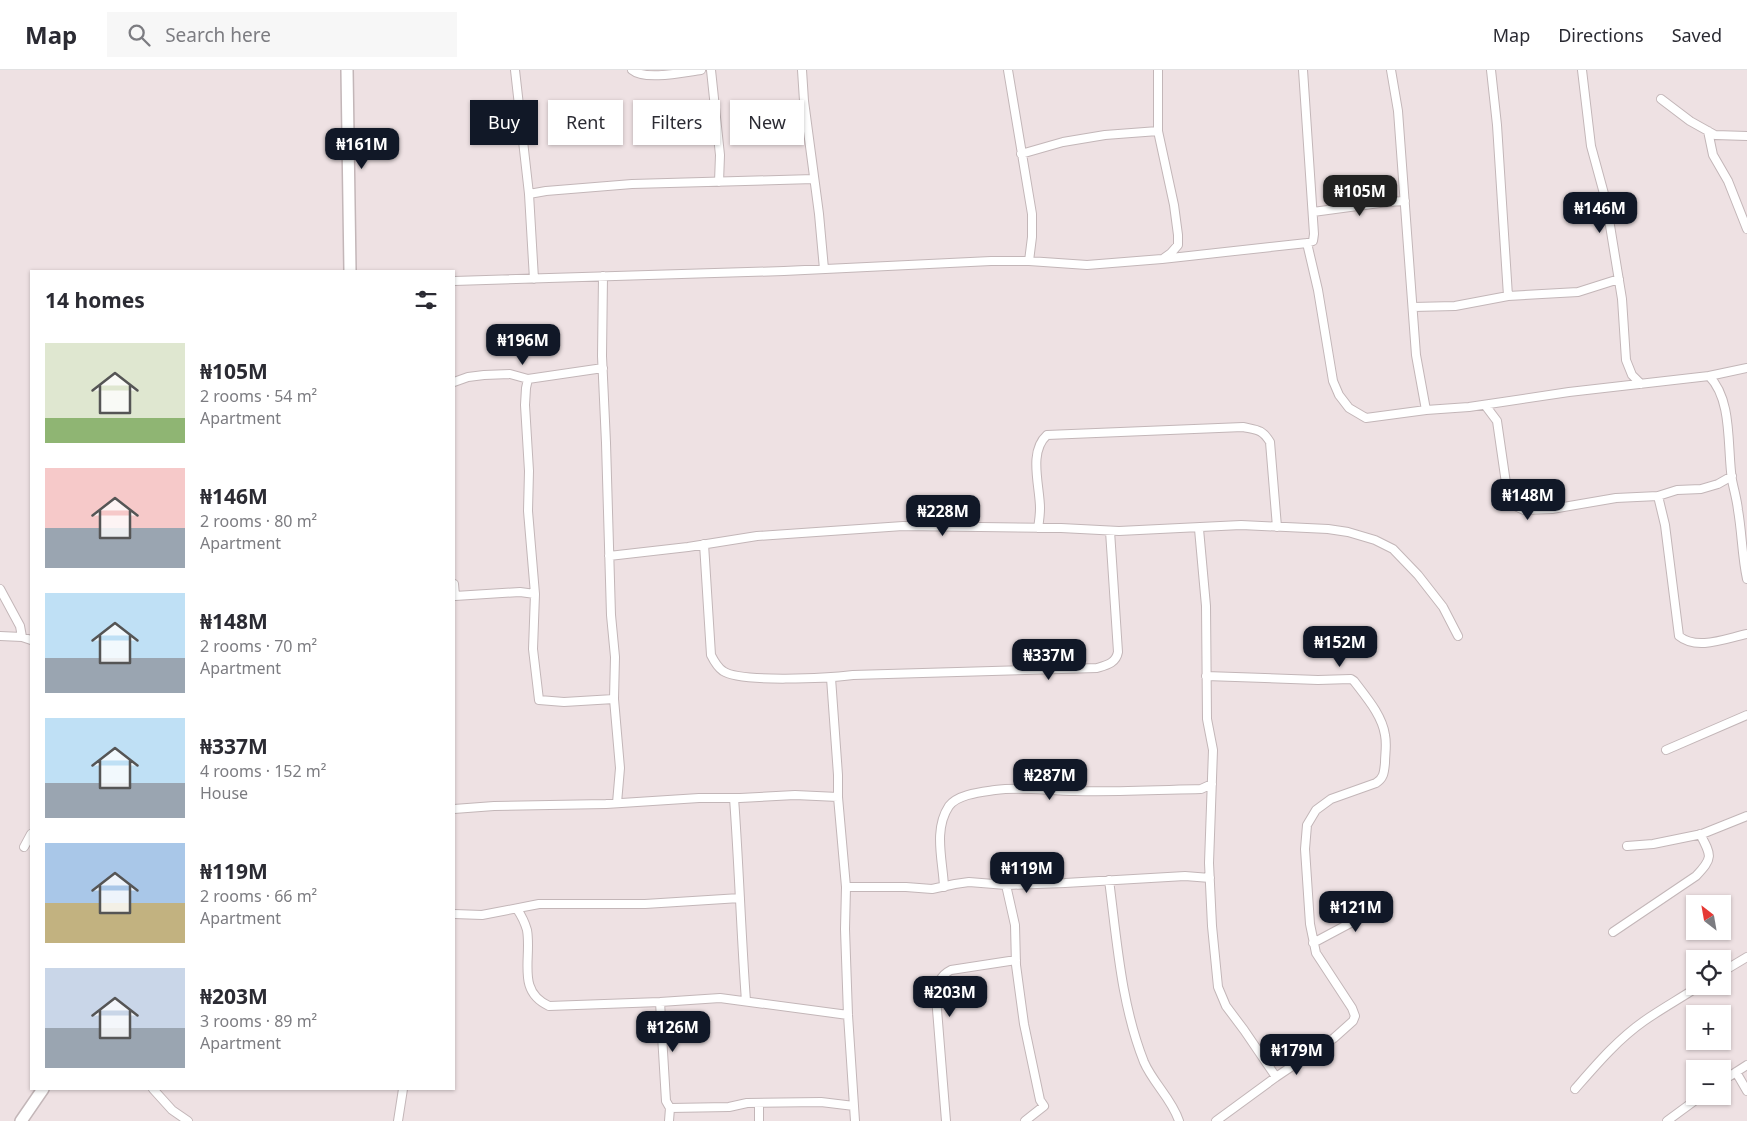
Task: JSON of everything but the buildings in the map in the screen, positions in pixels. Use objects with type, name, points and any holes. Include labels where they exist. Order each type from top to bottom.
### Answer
[{"type":"main road","points":[[347,70],[350,270]]},
{"type":"main road","points":[[20,1121],[42,1090]]},
{"type":"street","points":[[515,70],[529,194],[534,279]]},
{"type":"street","points":[[632,70],[635,73],[656,76],[701,70]]},
{"type":"street","points":[[711,70],[720,155],[718,182]]},
{"type":"street","points":[[802,70],[824,269]]},
{"type":"street","points":[[1008,70],[1032,214],[1032,238],[1029,261]]},
{"type":"street","points":[[1158,70],[1158,131],[1174,205],[1178,235],[1178,245],[1162,259]]},
{"type":"street","points":[[455,281],[824,269],[991,261],[1029,261],[1087,265],[1307,243],[1313,241],[1313,212],[1303,70]]},
{"type":"street","points":[[1391,70],[1398,111],[1416,355],[1426,410]]},
{"type":"street","points":[[1491,70],[1497,124],[1508,296]]},
{"type":"street","points":[[1582,70],[1592,146],[1606,201],[1619,279],[1626,360],[1632,375],[1641,384]]},
{"type":"street","points":[[1661,100],[1690,121],[1715,134],[1747,136]]},
{"type":"street","points":[[1021,154],[1063,142],[1105,135],[1158,131]]},
{"type":"street","points":[[1708,131],[1713,155],[1728,181],[1747,228]]},
{"type":"street","points":[[529,194],[632,184],[814,179]]},
{"type":"street","points":[[1313,212],[1405,201]]},
{"type":"street","points":[[1307,243],[1318,290],[1333,381],[1339,395],[1349,408],[1366,418],[1485,405],[1569,392],[1709,376],[1747,368]]},
{"type":"street","points":[[603,276],[603,368],[611,615],[615,658],[614,699],[620,768],[617,803]]},
{"type":"street","points":[[1413,307],[1455,306],[1508,296],[1578,292],[1619,279]]},
{"type":"street","points":[[455,382],[468,377],[510,374],[528,379],[603,368]]},
{"type":"street","points":[[1709,376],[1719,388],[1722,398],[1732,476],[1744,542],[1747,579]]},
{"type":"street","points":[[528,379],[525,405],[529,471],[528,511],[535,594],[533,649],[539,700],[564,702],[614,699]]},
{"type":"street","points":[[1485,405],[1497,421],[1508,498],[1513,505],[1524,510],[1552,509],[1616,498],[1658,496],[1677,490],[1694,490],[1718,484],[1732,476]]},
{"type":"street","points":[[1038,528],[1040,510],[1036,462],[1039,445],[1047,435],[1243,427],[1265,433],[1270,442],[1277,527]]},
{"type":"street","points":[[1658,496],[1665,524],[1679,636],[1696,644],[1747,634]]},
{"type":"street","points":[[609,556],[756,536],[862,527],[1038,528],[1110,531],[1199,529],[1241,525],[1328,529],[1348,532],[1375,540],[1393,549],[1413,569],[1443,607],[1458,636]]},
{"type":"street","points":[[1199,529],[1206,606],[1207,719],[1213,750],[1210,878],[1212,926],[1220,995],[1276,1077]]},
{"type":"street","points":[[704,544],[712,655],[715,663],[724,671],[738,677],[831,678],[853,675],[1097,668],[1110,664],[1117,659],[1118,652],[1110,531]]},
{"type":"street","points":[[0,589],[20,626],[22,637]]},
{"type":"street","points":[[455,596],[520,592],[535,594]]},
{"type":"street","points":[[0,636],[22,637],[30,640]]},
{"type":"street","points":[[1206,676],[1351,679],[1380,718],[1385,734],[1386,748],[1384,773],[1381,780],[1331,799],[1316,810],[1307,825],[1305,849],[1313,943],[1316,953],[1352,1008],[1355,1016],[1354,1021],[1334,1038],[1216,1121]]},
{"type":"street","points":[[831,678],[838,760],[838,798],[846,887],[845,929],[848,1015],[855,1121]]},
{"type":"street","points":[[1666,750],[1747,715]]},
{"type":"street","points":[[944,887],[940,832],[950,805],[962,797],[996,790],[1201,789],[1212,784]]},
{"type":"street","points":[[455,809],[512,805],[617,803],[795,795],[838,798]]},
{"type":"street","points":[[734,798],[746,1001]]},
{"type":"street","points":[[1627,846],[1653,844],[1700,834],[1747,816]]},
{"type":"street","points":[[1613,932],[1696,876],[1707,864],[1709,851],[1700,834]]},
{"type":"street","points":[[24,847],[30,836]]},
{"type":"street","points":[[846,887],[906,887],[932,890],[969,882],[1006,885],[1185,876],[1210,878]]},
{"type":"street","points":[[1109,880],[1124,997],[1145,1064],[1179,1121]]},
{"type":"street","points":[[1006,885],[1015,925],[1016,960],[1024,1024],[1040,1100],[1044,1106],[1025,1121]]},
{"type":"street","points":[[455,914],[482,914],[539,904],[646,904],[740,898]]},
{"type":"street","points":[[1313,943],[1388,903]]},
{"type":"street","points":[[517,909],[527,930],[528,985],[532,994],[540,1002],[549,1006],[720,998],[848,1015]]},
{"type":"street","points":[[1731,967],[1747,957]]},
{"type":"street","points":[[946,1121],[936,997],[938,982],[943,974],[951,970],[1016,960]]},
{"type":"street","points":[[1575,1089],[1602,1058],[1626,1035],[1686,995]]},
{"type":"street","points":[[660,1002],[666,1101],[670,1108],[669,1121]]},
{"type":"street","points":[[1731,1075],[1747,1065]]},
{"type":"street","points":[[1736,1072],[1747,1091]]},
{"type":"street","points":[[154,1090],[172,1110],[188,1121]]},
{"type":"street","points":[[398,1121],[403,1090]]},
{"type":"street","points":[[670,1108],[729,1107],[747,1103],[821,1102],[854,1106]]},
{"type":"street","points":[[759,1103],[759,1121]]},
{"type":"street","points":[[1667,1121],[1689,1105]]}]
